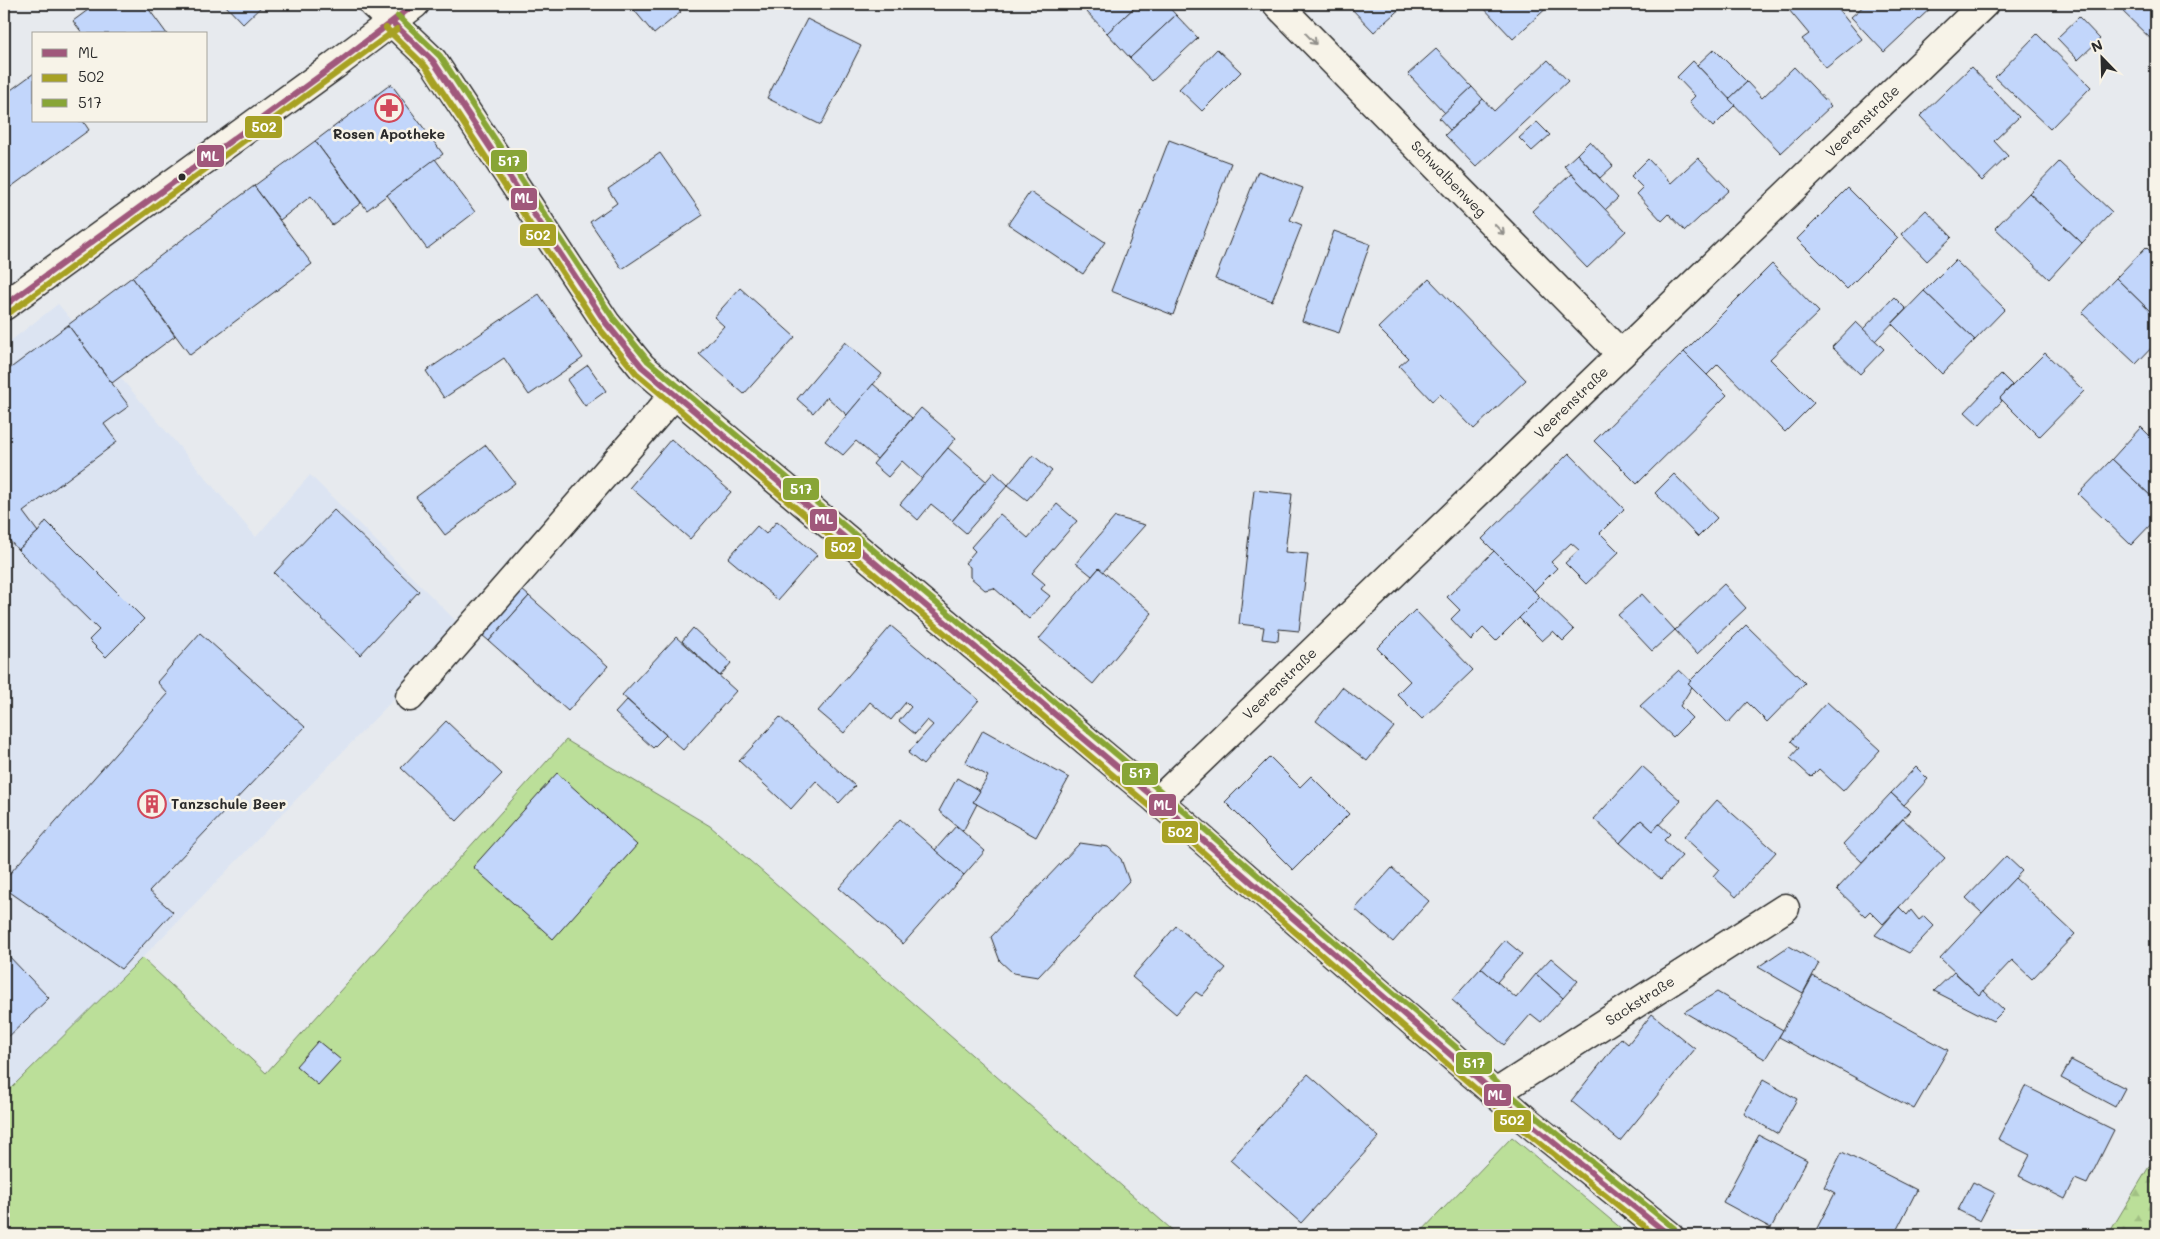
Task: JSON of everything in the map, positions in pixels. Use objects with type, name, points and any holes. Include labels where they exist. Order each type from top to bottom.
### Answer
[{"type":"street","points":[[4,306],[382,13],[415,4]]},
{"type":"street","name":"Schwalbenweg","points":[[1277,4],[1621,354]]},
{"type":"street","name":"Veerenstraße","points":[[1158,801],[1984,4]]},
{"type":"street","points":[[382,13],[433,61],[606,323],[642,367],[1158,801],[1594,1176],[1669,1235]]},
{"type":"street","points":[[410,697],[675,394]]},
{"type":"street","name":"Sackstraße","points":[[1496,1093],[1785,908]]},
{"type":"shaded area","points":[[58,304],[256,537],[310,475],[463,628],[142,958],[4,1095],[4,346]]},
{"type":"green space","points":[[566,740],[710,826],[1178,1235],[4,1235],[4,1095],[142,958],[266,1073]]},
{"type":"green space","points":[[1512,1137],[1629,1235],[1418,1235]]},
{"type":"green space","points":[[2156,1155],[2156,1235],[2108,1235]]},
{"type":"building","points":[[96,4],[145,4],[166,32],[81,32],[73,21]]},
{"type":"building","points":[[224,4],[264,4],[243,24]]},
{"type":"building","points":[[592,4],[603,4],[597,9]]},
{"type":"building","points":[[629,4],[675,4],[681,12],[654,34]]},
{"type":"building","points":[[1086,4],[1138,4],[1107,33],[1082,7]]},
{"type":"building","points":[[1138,4],[1166,4],[1176,15],[1130,58],[1107,33]]},
{"type":"building","points":[[1347,4],[1405,4],[1374,32]]},
{"type":"building","points":[[1480,4],[1551,4],[1513,39]]},
{"type":"building","points":[[1784,4],[1834,4],[1862,39],[1826,68],[1802,39],[1809,34]]},
{"type":"building","points":[[1866,4],[1935,4],[1884,52],[1851,17]]},
{"type":"building","points":[[2115,4],[2156,4],[2156,44]]},
{"type":"building","points":[[1176,15],[1198,38],[1152,81],[1130,58]]},
{"type":"building","points":[[2079,17],[2100,39],[2078,60],[2057,38]]},
{"type":"building","points":[[807,19],[861,46],[821,125],[767,98]]},
{"type":"building","points":[[2037,34],[2091,87],[2050,129],[1995,77]]},
{"type":"building","points":[[1217,49],[1241,72],[1202,111],[1179,89]]},
{"type":"building","points":[[1436,49],[1472,87],[1445,113],[1408,74]]},
{"type":"building","points":[[1714,49],[1747,82],[1729,99],[1697,65]]},
{"type":"building","points":[[1548,60],[1568,81],[1476,167],[1445,135],[1483,99],[1494,111]]},
{"type":"building","points":[[1693,61],[1735,105],[1713,127],[1689,102],[1695,96],[1677,77]]},
{"type":"building","points":[[1794,67],[1831,106],[1781,153],[1729,99],[1747,82],[1762,98]]},
{"type":"building","points":[[1971,67],[2019,117],[1994,141],[2008,156],[1982,181],[1920,116]]},
{"type":"building","points":[[32,74],[32,122],[84,122],[89,130],[4,192],[4,95]]},
{"type":"building","points":[[391,84],[443,154],[367,210],[315,141]]},
{"type":"building","points":[[1472,87],[1483,99],[1450,130],[1439,118]]},
{"type":"building","points":[[1537,122],[1550,135],[1532,151],[1519,138]]},
{"type":"building","points":[[1169,140],[1231,163],[1173,315],[1111,291]]},
{"type":"building","points":[[315,141],[361,203],[332,225],[311,196],[280,220],[254,186]]},
{"type":"building","points":[[1590,141],[1613,166],[1600,178],[1577,154]]},
{"type":"building","points":[[660,153],[703,215],[622,269],[590,222],[617,203],[608,189]]},
{"type":"building","points":[[1577,154],[1618,198],[1605,210],[1564,166]]},
{"type":"building","points":[[1698,158],[1729,190],[1685,231],[1669,214],[1662,221],[1637,194],[1643,188],[1631,176],[1648,159],[1671,183]]},
{"type":"building","points":[[435,159],[475,212],[427,249],[387,195]]},
{"type":"building","points":[[2059,162],[2112,212],[2082,243],[2029,193]]},
{"type":"building","points":[[1258,171],[1303,188],[1290,220],[1302,225],[1272,301],[1215,279]]},
{"type":"building","points":[[1571,174],[1626,231],[1587,268],[1532,211]]},
{"type":"building","points":[[254,186],[312,264],[190,355],[132,277]]},
{"type":"building","points":[[1848,188],[1898,238],[1847,289],[1797,239]]},
{"type":"building","points":[[1030,192],[1105,242],[1083,274],[1008,224]]},
{"type":"building","points":[[2029,193],[2082,243],[2049,279],[1995,228]]},
{"type":"building","points":[[1926,210],[1952,237],[1927,261],[1901,234]]},
{"type":"building","points":[[1334,231],[1370,244],[1339,333],[1302,321]]},
{"type":"building","points":[[2146,247],[2156,257],[2156,317],[2116,278]]},
{"type":"building","points":[[1955,260],[2005,309],[1975,340],[1924,291]]},
{"type":"building","points":[[1772,264],[1819,312],[1770,359],[1814,403],[1785,432],[1718,364],[1707,375],[1684,352]]},
{"type":"building","points":[[132,277],[175,336],[112,383],[68,325]]},
{"type":"building","points":[[2116,278],[2156,317],[2156,343],[2136,364],[2082,313]]},
{"type":"building","points":[[1429,279],[1526,380],[1474,429],[1440,394],[1432,401],[1399,366],[1408,358],[1378,328]]},
{"type":"building","points":[[740,288],[795,337],[744,394],[699,354],[724,326],[714,317]]},
{"type":"building","points":[[1924,291],[1975,340],[1942,374],[1892,324]]},
{"type":"building","points":[[539,294],[583,358],[529,395],[504,358],[444,398],[426,371]]},
{"type":"building","points":[[1894,297],[1906,309],[1875,341],[1863,329]]},
{"type":"building","points":[[1856,322],[1884,349],[1860,374],[1832,347]]},
{"type":"building","points":[[68,325],[129,406],[104,424],[117,442],[23,512],[38,532],[18,550],[4,534],[4,373]]},
{"type":"building","points":[[845,342],[882,374],[847,415],[827,397],[813,413],[797,399]]},
{"type":"building","points":[[1684,352],[1727,395],[1637,484],[1594,441]]},
{"type":"building","points":[[2045,353],[2084,391],[2039,437],[2000,398]]},
{"type":"building","points":[[588,365],[606,391],[585,406],[567,380]]},
{"type":"building","points":[[2001,374],[2012,385],[2000,398],[2002,401],[1979,425],[1965,412]]},
{"type":"building","points":[[873,384],[912,418],[877,459],[856,441],[843,455],[825,441]]},
{"type":"building","points":[[921,408],[956,438],[922,479],[902,461],[888,477],[873,464]]},
{"type":"building","points":[[2141,427],[2156,442],[2156,501],[2112,459]]},
{"type":"building","points":[[671,439],[731,492],[690,539],[630,487]]},
{"type":"building","points":[[486,445],[515,483],[445,535],[416,497]]},
{"type":"building","points":[[948,448],[986,481],[952,521],[931,504],[918,520],[900,504]]},
{"type":"building","points":[[1569,453],[1624,509],[1600,533],[1619,552],[1586,584],[1565,563],[1579,550],[1571,543],[1551,562],[1557,568],[1534,591],[1482,539]]},
{"type":"building","points":[[1033,455],[1052,471],[1027,500],[1008,485]]},
{"type":"building","points":[[2112,459],[2156,501],[2156,519],[2131,545],[2078,494]]},
{"type":"building","points":[[994,472],[1008,485],[966,533],[952,521]]},
{"type":"building","points":[[1674,474],[1717,518],[1698,537],[1655,493]]},
{"type":"building","points":[[1254,490],[1292,494],[1285,552],[1308,554],[1299,631],[1279,629],[1278,641],[1262,639],[1264,627],[1239,624]]},
{"type":"building","points":[[1057,504],[1077,521],[1032,573],[1045,584],[1041,589],[1050,596],[1029,619],[994,588],[985,590],[970,577],[970,567],[965,563],[975,551],[971,547],[1000,514],[1028,538]]},
{"type":"building","points":[[334,510],[419,591],[360,655],[274,573]]},
{"type":"building","points":[[1115,517],[1145,525],[1103,572],[1099,568],[1092,576],[1076,563]]},
{"type":"building","points":[[46,521],[144,619],[106,657],[89,640],[99,630],[18,550],[38,532]]},
{"type":"building","points":[[777,521],[817,555],[778,600],[728,558],[757,526],[766,534]]},
{"type":"building","points":[[1494,551],[1540,597],[1496,641],[1483,628],[1471,640],[1451,619],[1460,610],[1447,597]]},
{"type":"building","points":[[1099,568],[1152,613],[1093,684],[1039,639]]},
{"type":"building","points":[[515,584],[529,596],[489,641],[475,629]]},
{"type":"building","points":[[1724,584],[1746,608],[1697,654],[1675,630]]},
{"type":"building","points":[[1642,594],[1675,630],[1652,651],[1618,615]]},
{"type":"building","points":[[529,596],[608,666],[568,711],[489,641]]},
{"type":"building","points":[[1540,597],[1574,630],[1563,641],[1553,631],[1542,641],[1519,618]]},
{"type":"building","points":[[1415,610],[1473,670],[1422,719],[1397,694],[1410,681],[1377,648]]},
{"type":"building","points":[[1746,625],[1805,683],[1767,722],[1747,702],[1728,723],[1688,683]]},
{"type":"building","points":[[891,626],[979,700],[923,765],[908,753],[933,725],[927,720],[915,734],[899,721],[911,707],[906,702],[891,720],[870,702],[844,733],[818,711]]},
{"type":"building","points":[[693,628],[731,663],[720,676],[682,641]]},
{"type":"building","name":"Tanzschule Beer","points":[[200,633],[305,727],[149,891],[173,912],[121,969],[4,888],[4,880],[168,694],[157,682]]},
{"type":"building","points":[[676,637],[736,691],[683,750],[622,695]]},
{"type":"building","points":[[1679,670],[1691,681],[1688,683],[1692,687],[1680,706],[1692,718],[1673,737],[1640,706]]},
{"type":"building","points":[[1342,687],[1394,727],[1367,761],[1316,721]]},
{"type":"building","points":[[627,700],[666,735],[653,748],[615,713]]},
{"type":"building","points":[[1827,702],[1880,750],[1843,791],[1819,769],[1811,777],[1790,758],[1799,748],[1791,741]]},
{"type":"building","points":[[780,717],[855,786],[839,803],[816,781],[791,809],[739,761]]},
{"type":"building","points":[[446,721],[502,774],[457,821],[401,768]]},
{"type":"building","points":[[983,730],[1069,778],[1036,837],[973,802],[988,776],[965,763]]},
{"type":"building","points":[[1270,757],[1300,787],[1311,776],[1349,814],[1293,870],[1225,802]]},
{"type":"building","points":[[1642,766],[1681,801],[1653,831],[1641,820],[1620,843],[1594,819]]},
{"type":"building","points":[[1916,767],[1928,779],[1904,805],[1891,793]]},
{"type":"building","points":[[557,773],[637,845],[553,939],[473,867]]},
{"type":"building","points":[[957,778],[980,791],[973,802],[977,804],[963,831],[939,811]]},
{"type":"building","points":[[1891,793],[1910,811],[1862,862],[1843,844]]},
{"type":"building","points":[[1717,800],[1776,852],[1736,897],[1713,876],[1719,869],[1684,837]]},
{"type":"building","points":[[900,819],[964,875],[903,944],[839,888]]},
{"type":"building","points":[[1903,819],[1945,858],[1883,924],[1870,911],[1865,916],[1837,889]]},
{"type":"building","points":[[1641,820],[1653,831],[1659,824],[1670,834],[1664,840],[1682,856],[1661,879],[1620,843]]},
{"type":"building","points":[[956,826],[985,851],[964,875],[935,850]]},
{"type":"building","points":[[1080,843],[1108,847],[1121,859],[1129,881],[1038,977],[1013,973],[1000,961],[991,937]]},
{"type":"building","points":[[2006,856],[2022,871],[1982,913],[1966,898]]},
{"type":"building","points":[[1392,868],[1429,901],[1393,942],[1355,909]]},
{"type":"building","points":[[2015,878],[2075,934],[2032,979],[2012,960],[1979,995],[1940,958]]},
{"type":"building","points":[[1899,907],[1907,915],[1911,910],[1919,920],[1924,916],[1934,926],[1909,953],[1875,935]]},
{"type":"building","points":[[1176,926],[1226,968],[1202,996],[1196,992],[1176,1014],[1132,977]]},
{"type":"building","points":[[1505,940],[1522,954],[1497,982],[1481,968]]},
{"type":"building","points":[[1789,946],[1819,963],[1803,993],[1758,967]]},
{"type":"building","points":[[4,951],[49,998],[4,1041]]},
{"type":"building","points":[[1551,958],[1578,981],[1563,998],[1536,974]]},
{"type":"building","points":[[1481,968],[1516,998],[1536,974],[1563,998],[1541,1022],[1531,1014],[1504,1045],[1452,1000]]},
{"type":"building","points":[[1954,972],[1979,995],[1983,990],[2004,1010],[1993,1021],[1934,991]]},
{"type":"building","points":[[1813,976],[1948,1050],[1914,1109],[1779,1037]]},
{"type":"building","points":[[1717,992],[1783,1030],[1765,1059],[1684,1012]]},
{"type":"building","points":[[1652,1014],[1695,1049],[1620,1141],[1571,1101],[1621,1038],[1628,1044]]},
{"type":"building","points":[[318,1041],[341,1060],[318,1085],[296,1066]]},
{"type":"building","points":[[2071,1060],[2125,1088],[2115,1107],[2061,1078]]},
{"type":"building","points":[[1308,1074],[1379,1137],[1301,1223],[1230,1160]]},
{"type":"building","points":[[1763,1080],[1797,1099],[1778,1134],[1744,1114]]},
{"type":"building","points":[[2025,1086],[2114,1130],[2087,1184],[2075,1179],[2065,1199],[2019,1176],[2030,1155],[1998,1139]]},
{"type":"building","points":[[1759,1135],[1807,1160],[1771,1228],[1723,1202]]},
{"type":"building","points":[[1842,1152],[1917,1190],[1894,1235],[1821,1235],[1815,1232],[1835,1193],[1824,1187]]},
{"type":"building","points":[[1973,1182],[1995,1193],[1980,1221],[1958,1210]]},
{"type":"transit line","name":"ML","points":[[4,306],[335,65],[415,4]]},
{"type":"transit line","name":"517","points":[[398,16],[440,56],[613,318],[648,361],[1164,794],[1533,1114],[1674,1228]]},
{"type":"transit line","name":"ML","points":[[392,22],[433,61],[606,323],[642,367],[1158,801],[1527,1121],[1669,1235]]},
{"type":"transit line","name":"502","points":[[386,28],[426,67],[599,328],[636,373],[1152,808],[1521,1128],[1655,1235]]},
{"type":"transit line","name":"502","points":[[9,313],[397,29]]},
{"type":"place","name":"Rosen Apotheke","points":[[389,108]]},
{"type":"place","name":"Tanzschule Beer","points":[[152,804]]}]
